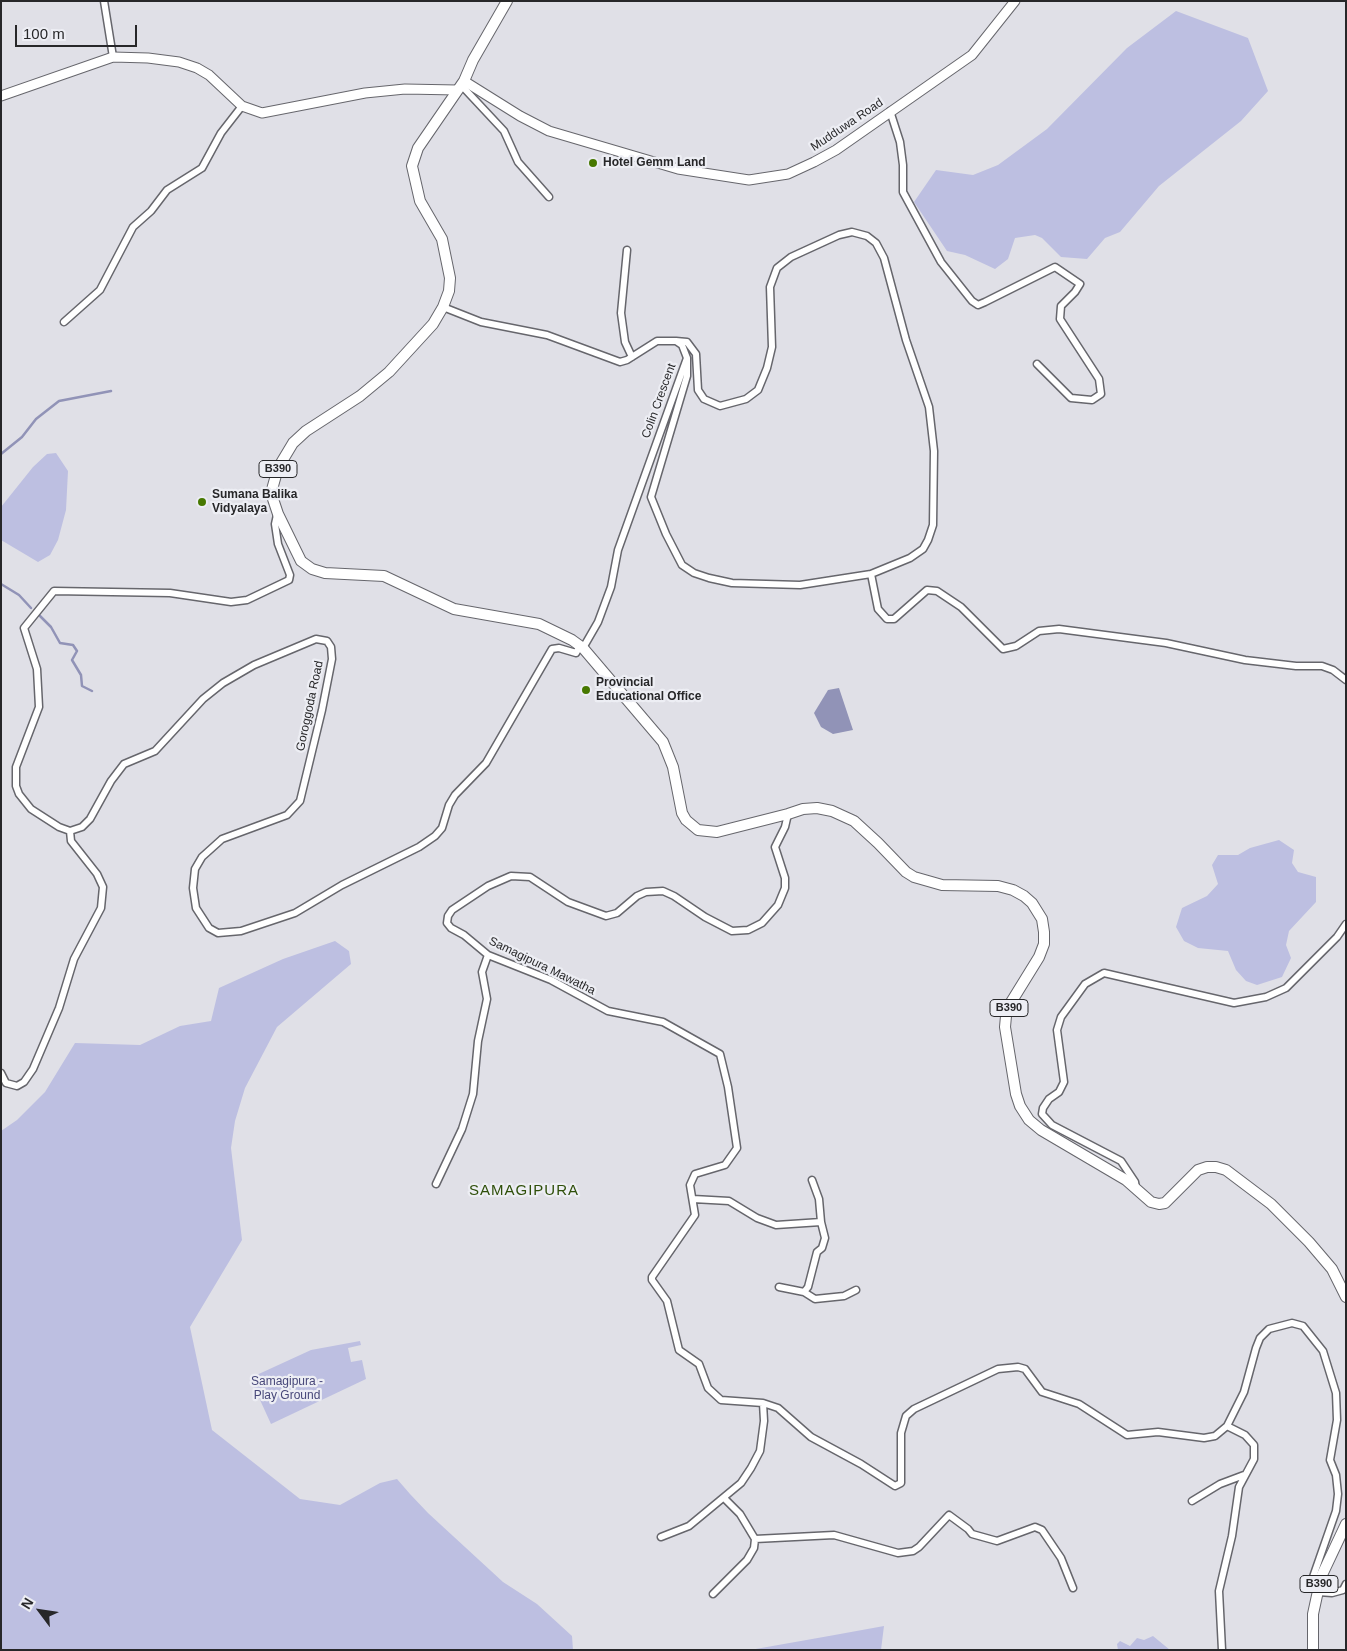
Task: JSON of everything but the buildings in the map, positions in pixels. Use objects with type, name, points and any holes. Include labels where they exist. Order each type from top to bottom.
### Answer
[{"type":"main road","name":"B390","points":[[507,1],[461,85],[418,148],[412,166],[420,201],[442,239],[450,278],[449,291],[443,307],[433,324],[389,372],[360,396],[306,431],[293,443],[278,468],[271,493],[278,514],[299,556],[312,569],[325,573],[384,576],[454,609],[540,624],[572,640],[582,647],[663,742],[673,767],[682,814],[690,825],[698,830],[717,832],[788,814],[803,808],[832,811],[854,822],[906,872],[914,877],[942,885],[998,886],[1024,896],[1032,903],[1042,919],[1044,944],[1040,957],[1010,1004],[1005,1027],[1016,1094],[1020,1106],[1029,1120],[1041,1130],[1126,1180],[1137,1192],[1152,1202],[1159,1204],[1165,1203],[1198,1170],[1207,1167],[1226,1170],[1271,1204],[1310,1242],[1332,1269],[1346,1297]]},
{"type":"main road","name":"B390","points":[[1313,1650],[1314,1614],[1324,1566],[1346,1524]]},
{"type":"street","points":[[104,1],[113,57]]},
{"type":"street","name":"Mudduwa Road","points":[[461,85],[549,131],[678,169],[749,180],[788,174],[836,150],[972,55],[1015,1]]},
{"type":"street","points":[[1,96],[113,57],[148,58],[179,62],[197,68],[209,75],[242,106],[262,113],[365,93],[461,85],[504,131],[518,162],[549,197]]},
{"type":"street","points":[[64,322],[100,290],[133,227],[151,211],[167,190],[202,168],[221,134],[242,106]]},
{"type":"street","points":[[890,112],[900,142],[903,165],[903,192],[941,262],[972,302],[978,305],[1056,267],[1080,284],[1061,306],[1060,319],[1099,379],[1101,394],[1092,400],[1071,398],[1037,364]]},
{"type":"street","points":[[443,307],[481,322],[547,335],[620,362],[627,360],[656,341],[687,342],[696,354],[698,390],[704,399],[720,406],[746,399],[758,390],[768,368],[772,347],[770,287],[777,268],[791,257],[839,235],[852,232],[867,236],[876,243],[884,258],[906,340],[929,407],[934,451],[932,525],[928,540],[923,549],[910,558],[871,574],[800,585],[732,583],[694,573],[682,565],[666,534],[651,497],[687,376],[686,358]]},
{"type":"street","points":[[627,250],[621,313],[625,342],[632,357]]},
{"type":"street","name":"Colin Crescent","points":[[582,647],[598,622],[610,587],[618,550],[686,358],[682,345],[676,341]]},
{"type":"street","points":[[1,1073],[6,1083],[17,1086],[24,1082],[33,1068],[59,1008],[74,959],[101,908],[103,887],[97,874],[71,841],[70,831],[59,828],[31,809],[18,794],[16,767],[39,707],[37,669],[24,628],[54,592],[170,593],[231,602],[247,600],[289,580],[290,575],[278,544],[275,524],[278,514]]},
{"type":"street","points":[[871,574],[878,610],[887,619],[894,619],[927,590],[937,591],[961,607],[1003,648],[1016,646],[1039,631],[1059,630],[1166,643],[1245,660],[1296,666],[1322,666],[1333,670],[1346,680]]},
{"type":"street","name":"Goroggoda Road","points":[[70,831],[82,827],[90,819],[111,781],[124,764],[155,751],[203,699],[224,683],[254,665],[316,639],[327,641],[331,647],[332,659],[300,801],[287,815],[222,839],[202,857],[195,869],[193,888],[196,908],[202,920],[209,928],[218,933],[241,931],[295,913],[342,885],[419,847],[434,836],[442,828],[454,795],[486,763],[552,649],[559,648],[576,653],[582,647]]},
{"type":"street","name":"Samagipura Mawatha","points":[[788,814],[785,827],[775,846],[785,878],[785,888],[778,906],[762,923],[748,930],[732,931],[663,891],[646,892],[637,896],[617,913],[606,916],[568,902],[530,877],[511,876],[488,886],[452,910],[448,916],[447,923],[450,928],[464,935],[488,955],[551,980],[608,1011],[663,1022],[720,1054],[728,1087],[737,1148],[725,1164],[695,1174],[690,1185],[695,1215],[652,1276],[652,1280],[667,1301],[679,1350],[699,1364],[708,1388],[721,1400],[763,1403],[778,1408],[812,1437],[861,1464],[895,1486],[901,1483],[901,1433],[906,1416],[914,1409],[998,1369],[1018,1366],[1025,1369],[1042,1392],[1079,1404],[1127,1435],[1158,1432],[1204,1438],[1215,1436],[1227,1426]]},
{"type":"street","points":[[1137,1192],[1135,1182],[1121,1161],[1052,1125],[1042,1114],[1043,1108],[1049,1099],[1059,1092],[1064,1082],[1057,1030],[1061,1017],[1085,984],[1104,973],[1234,1003],[1266,997],[1286,988],[1337,937],[1346,924]]},
{"type":"street","points":[[436,1184],[462,1129],[473,1094],[478,1041],[487,999],[482,972],[488,955]]},
{"type":"street","points":[[804,1292],[808,1287],[817,1252],[822,1248],[825,1238],[821,1222],[819,1199],[812,1180]]},
{"type":"street","points":[[693,1199],[729,1201],[757,1218],[776,1226],[821,1222]]},
{"type":"street","points":[[779,1287],[804,1292],[815,1299],[844,1296],[856,1290]]},
{"type":"street","points":[[1222,1650],[1219,1591],[1232,1536],[1239,1488],[1244,1475],[1254,1459],[1254,1445],[1245,1435],[1227,1426],[1244,1392],[1260,1338],[1269,1329],[1292,1322],[1303,1326],[1323,1351],[1336,1393],[1337,1420],[1330,1460],[1336,1475],[1338,1494],[1336,1511],[1313,1577],[1315,1589],[1318,1592],[1332,1594],[1343,1590],[1346,1584]]},
{"type":"street","points":[[661,1537],[689,1526],[741,1483],[760,1451],[764,1421],[763,1403]]},
{"type":"street","points":[[1192,1501],[1220,1484],[1244,1475]]},
{"type":"street","points":[[714,1594],[746,1560],[754,1548],[755,1539],[740,1514],[724,1498]]},
{"type":"street","points":[[755,1539],[834,1535],[898,1553],[913,1551],[919,1548],[949,1515],[972,1534],[997,1541],[1035,1527],[1042,1530],[1061,1558],[1073,1588]]},
{"type":"green space","points":[[1176,11],[1248,38],[1268,91],[1241,121],[1159,186],[1120,232],[1105,238],[1087,259],[1061,257],[1042,238],[1035,235],[1015,238],[1008,259],[995,269],[965,255],[947,251],[914,202],[936,170],[973,175],[998,165],[1047,129],[1127,48]]},
{"type":"green space","points":[[56,453],[68,471],[66,510],[58,540],[50,555],[38,562],[1,540],[1,507],[33,467],[47,454]]},
{"type":"green space","points":[[1279,840],[1294,850],[1292,863],[1298,872],[1316,877],[1316,902],[1289,931],[1286,945],[1291,958],[1282,977],[1257,985],[1246,981],[1236,970],[1228,951],[1198,948],[1184,941],[1176,927],[1182,908],[1207,896],[1218,884],[1212,865],[1218,855],[1238,855],[1250,848]]},
{"type":"green space","points":[[335,941],[349,951],[351,964],[277,1027],[245,1088],[235,1121],[231,1148],[242,1240],[190,1327],[212,1430],[300,1499],[340,1505],[380,1483],[397,1479],[428,1513],[503,1582],[537,1604],[572,1636],[573,1650],[1,1650],[1,1131],[17,1120],[45,1092],[75,1043],[140,1045],[180,1026],[211,1021],[219,988],[283,959]]},
{"type":"green space","name":"Samagipura - Play Ground","points":[[360,1341],[361,1345],[348,1348],[351,1362],[362,1360],[366,1379],[271,1424],[250,1378],[311,1350]]},
{"type":"green space","points":[[884,1626],[881,1650],[750,1650],[829,1636]]},
{"type":"green space","points":[[1153,1636],[1170,1650],[1118,1650],[1117,1644],[1120,1641],[1130,1646],[1137,1638],[1144,1640]]},
{"type":"shaded area","points":[[839,688],[853,730],[833,734],[821,727],[814,713],[828,690]]},
{"type":"waterway","points":[[1,454],[22,437],[36,419],[59,401],[111,391]]},
{"type":"waterway","points":[[1,584],[19,595],[31,608]]},
{"type":"waterway","points":[[40,616],[51,627],[60,643],[73,645],[77,651],[72,660],[81,675],[82,686],[92,691]]},
{"type":"place","name":"Hotel Gemm Land","points":[[593,163]]},
{"type":"place","name":"Sumana Balika Vidyalaya","points":[[202,502]]},
{"type":"place","name":"Provincial Educational Office","points":[[586,690]]},
{"type":"district","name":"SAMAGIPURA","points":[[524,1191]]}]
